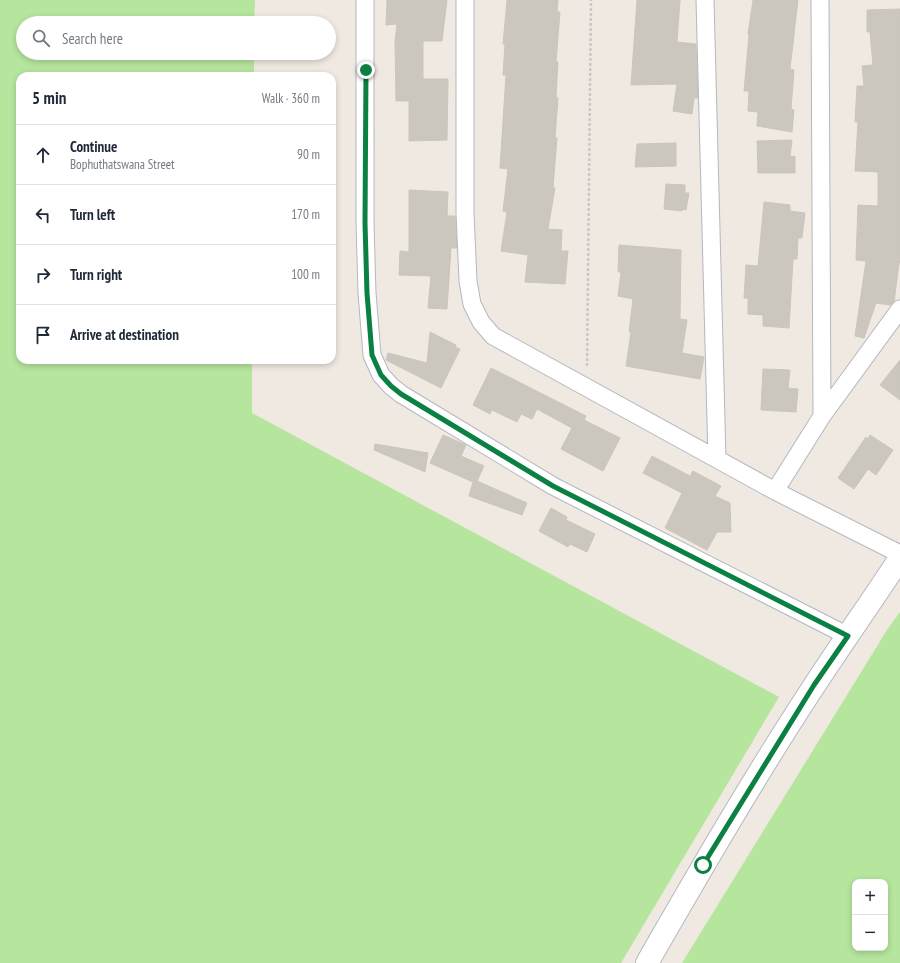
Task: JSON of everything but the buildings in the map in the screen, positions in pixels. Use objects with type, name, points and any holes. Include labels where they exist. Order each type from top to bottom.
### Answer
[{"type":"street","points":[[365,0],[365,215],[367,293],[372,355],[381,375],[401,394],[553,486],[848,636]]},
{"type":"street","points":[[465,0],[465,213],[468,281],[472,304],[481,322],[493,336],[587,389],[775,491],[900,554]]},
{"type":"street","points":[[705,0],[717,459]]},
{"type":"street","points":[[820,0],[822,416]]},
{"type":"street","points":[[775,491],[822,416],[900,309]]},
{"type":"street","points":[[647,963],[703,865],[770,755],[814,685],[900,558]]},
{"type":"path","points":[[587,389],[591,0]]},
{"type":"green space","points":[[0,0],[255,0],[254,16],[16,16],[16,60],[254,60],[254,72],[16,72],[16,364],[252,364],[252,413],[779,697],[621,963],[0,963]]},
{"type":"green space","points":[[900,612],[900,963],[682,963],[887,630]]},
{"type":"route","points":[[366,70],[365,223],[367,293],[372,355],[381,375],[391,386],[417,405],[553,486],[848,636],[814,685],[703,865]]}]
